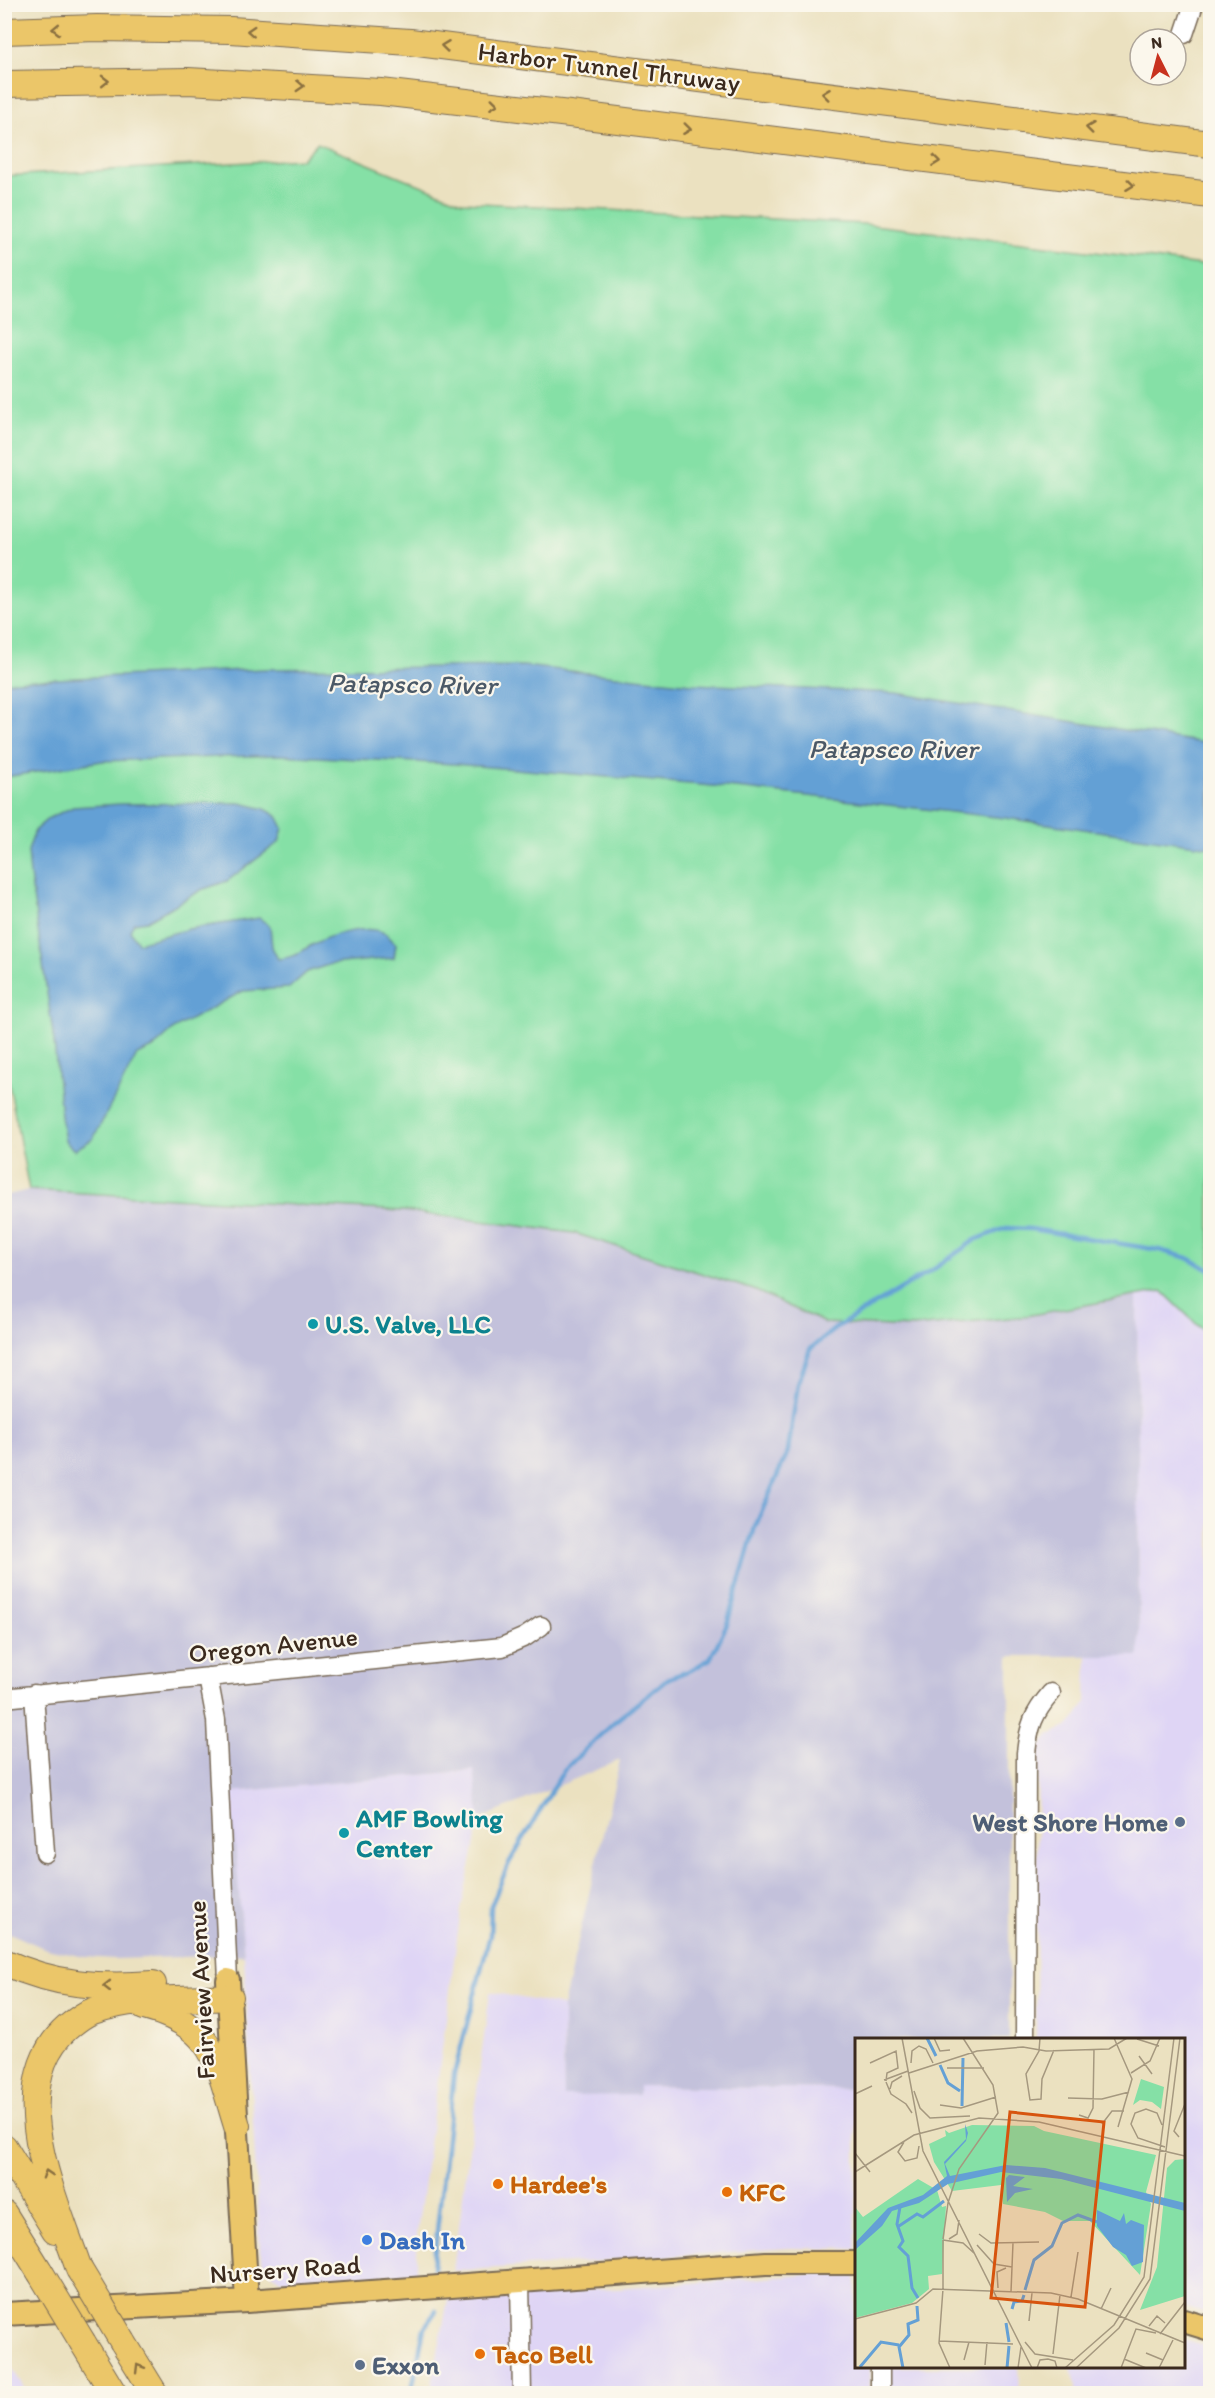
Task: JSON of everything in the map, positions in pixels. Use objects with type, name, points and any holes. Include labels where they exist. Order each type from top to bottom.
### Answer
[{"type":"highway","name":"Harbor Tunnel Thruway","points":[[4,31],[165,28],[287,33],[410,42],[1210,144]]},
{"type":"highway","name":"Harbor Tunnel Thruway","points":[[4,84],[188,81],[381,92],[566,113],[1210,195]]},
{"type":"highway","points":[[4,1962],[54,1980],[88,1986],[229,1988]]},
{"type":"highway","points":[[79,2269],[46,2170],[38,2138],[34,2110],[37,2083],[44,2059],[57,2037],[90,2012],[126,2003],[229,1988]]},
{"type":"highway","points":[[126,2003],[164,2013],[182,2020],[196,2030],[210,2046],[237,2126]]},
{"type":"highway","points":[[4,2147],[155,2394]]},
{"type":"highway","points":[[4,2214],[114,2394]]},
{"type":"main road","name":"Fairview Avenue","points":[[229,1988],[247,2301]]},
{"type":"main road","name":"Nursery Road","points":[[4,2314],[247,2301],[684,2271],[766,2263],[855,2263]]},
{"type":"main road","points":[[1185,2321],[1210,2329]]},
{"type":"street","points":[[1186,27],[1194,4]]},
{"type":"street","name":"Oregon Avenue","points":[[4,1698],[502,1647],[525,1637],[542,1626]]},
{"type":"street","name":"Fairview Avenue","points":[[208,1677],[216,1720],[229,1988]]},
{"type":"street","points":[[1025,2038],[1026,1753],[1029,1726],[1037,1708],[1051,1693]]},
{"type":"street","points":[[34,1694],[45,1853]]},
{"type":"street","points":[[520,2281],[522,2394]]},
{"type":"street","points":[[880,2368],[880,2394]]},
{"type":"shaded area","points":[[29,1190],[403,1211],[574,1233],[754,1290],[825,1323],[913,1327],[1020,1317],[1137,1295],[1139,1656],[1009,1656],[1009,2038],[855,2038],[855,2089],[639,2086],[639,2095],[564,2096],[563,2006],[620,1760],[480,1819],[474,1770],[231,1792],[244,1955],[115,1959],[85,1957],[46,1949],[5,1931],[4,1196]]},
{"type":"shaded area","points":[[1162,1291],[1210,1337],[1210,2315],[1185,2307],[1185,2038],[1036,2038],[1038,1751],[1049,1735],[1067,1727],[1086,1702],[1087,1656],[1139,1655],[1137,1295]]},
{"type":"shaded area","points":[[475,1770],[480,1819],[461,1909],[417,2233],[417,2274],[281,2280],[264,2266],[260,2252],[244,1955],[230,1792]]},
{"type":"shaded area","points":[[490,1992],[563,2006],[564,2095],[638,2095],[639,2086],[855,2089],[855,2249],[790,2248],[453,2271]]},
{"type":"shaded area","points":[[855,2272],[855,2368],[869,2368],[870,2393],[430,2394],[448,2299]]},
{"type":"shaded area","points":[[1185,2339],[1210,2347],[1210,2393],[1077,2393],[1072,2368],[1185,2368]]},
{"type":"shaded area","points":[[5,2356],[27,2393],[5,2393]]},
{"type":"shaded area","points":[[887,2368],[1018,2368],[1019,2393],[887,2394]]},
{"type":"green space","points":[[317,143],[462,202],[865,224],[1210,266],[1210,1337],[1162,1291],[1020,1317],[913,1327],[825,1323],[754,1290],[574,1233],[403,1211],[29,1190],[4,1058],[4,176],[302,159]]},
{"type":"water","name":"Patapsco River","points":[[523,666],[692,684],[896,693],[1210,744],[1210,847],[1005,818],[736,788],[455,764],[278,755],[102,761],[5,777],[5,683],[265,669]]},
{"type":"water","points":[[240,803],[265,809],[277,816],[283,828],[279,842],[227,881],[201,890],[147,921],[134,923],[130,931],[138,943],[188,929],[259,918],[270,926],[272,947],[278,959],[293,956],[319,941],[338,934],[360,930],[379,931],[386,934],[396,944],[394,958],[331,964],[307,972],[289,988],[243,991],[175,1028],[153,1048],[137,1055],[93,1139],[74,1150],[65,1141],[61,1116],[54,1041],[30,875],[28,851],[35,830],[49,818],[73,807],[121,804]]},
{"type":"waterway","points":[[433,2268],[454,2074],[490,1935],[491,1906],[509,1863],[564,1770],[614,1722],[669,1678],[691,1670],[710,1659],[727,1624],[755,1527],[788,1451],[798,1384],[810,1349],[837,1327],[934,1269],[975,1240],[1006,1228],[1031,1229],[1159,1250],[1188,1258],[1210,1270]]},
{"type":"waterway","points":[[411,2394],[424,2328],[436,2311]]},
{"type":"place","name":"U.S. Valve, LLC","points":[[313,1324]]},
{"type":"place","name":"West Shore Home","points":[[1180,1822]]},
{"type":"place","name":"AMF Bowling Center","points":[[344,1833]]},
{"type":"place","name":"Hardee's","points":[[498,2184]]},
{"type":"place","name":"KFC","points":[[727,2192]]},
{"type":"place","name":"Dash In","points":[[367,2240]]},
{"type":"place","name":"Taco Bell","points":[[480,2354]]},
{"type":"place","name":"Exxon","points":[[360,2365]]}]
